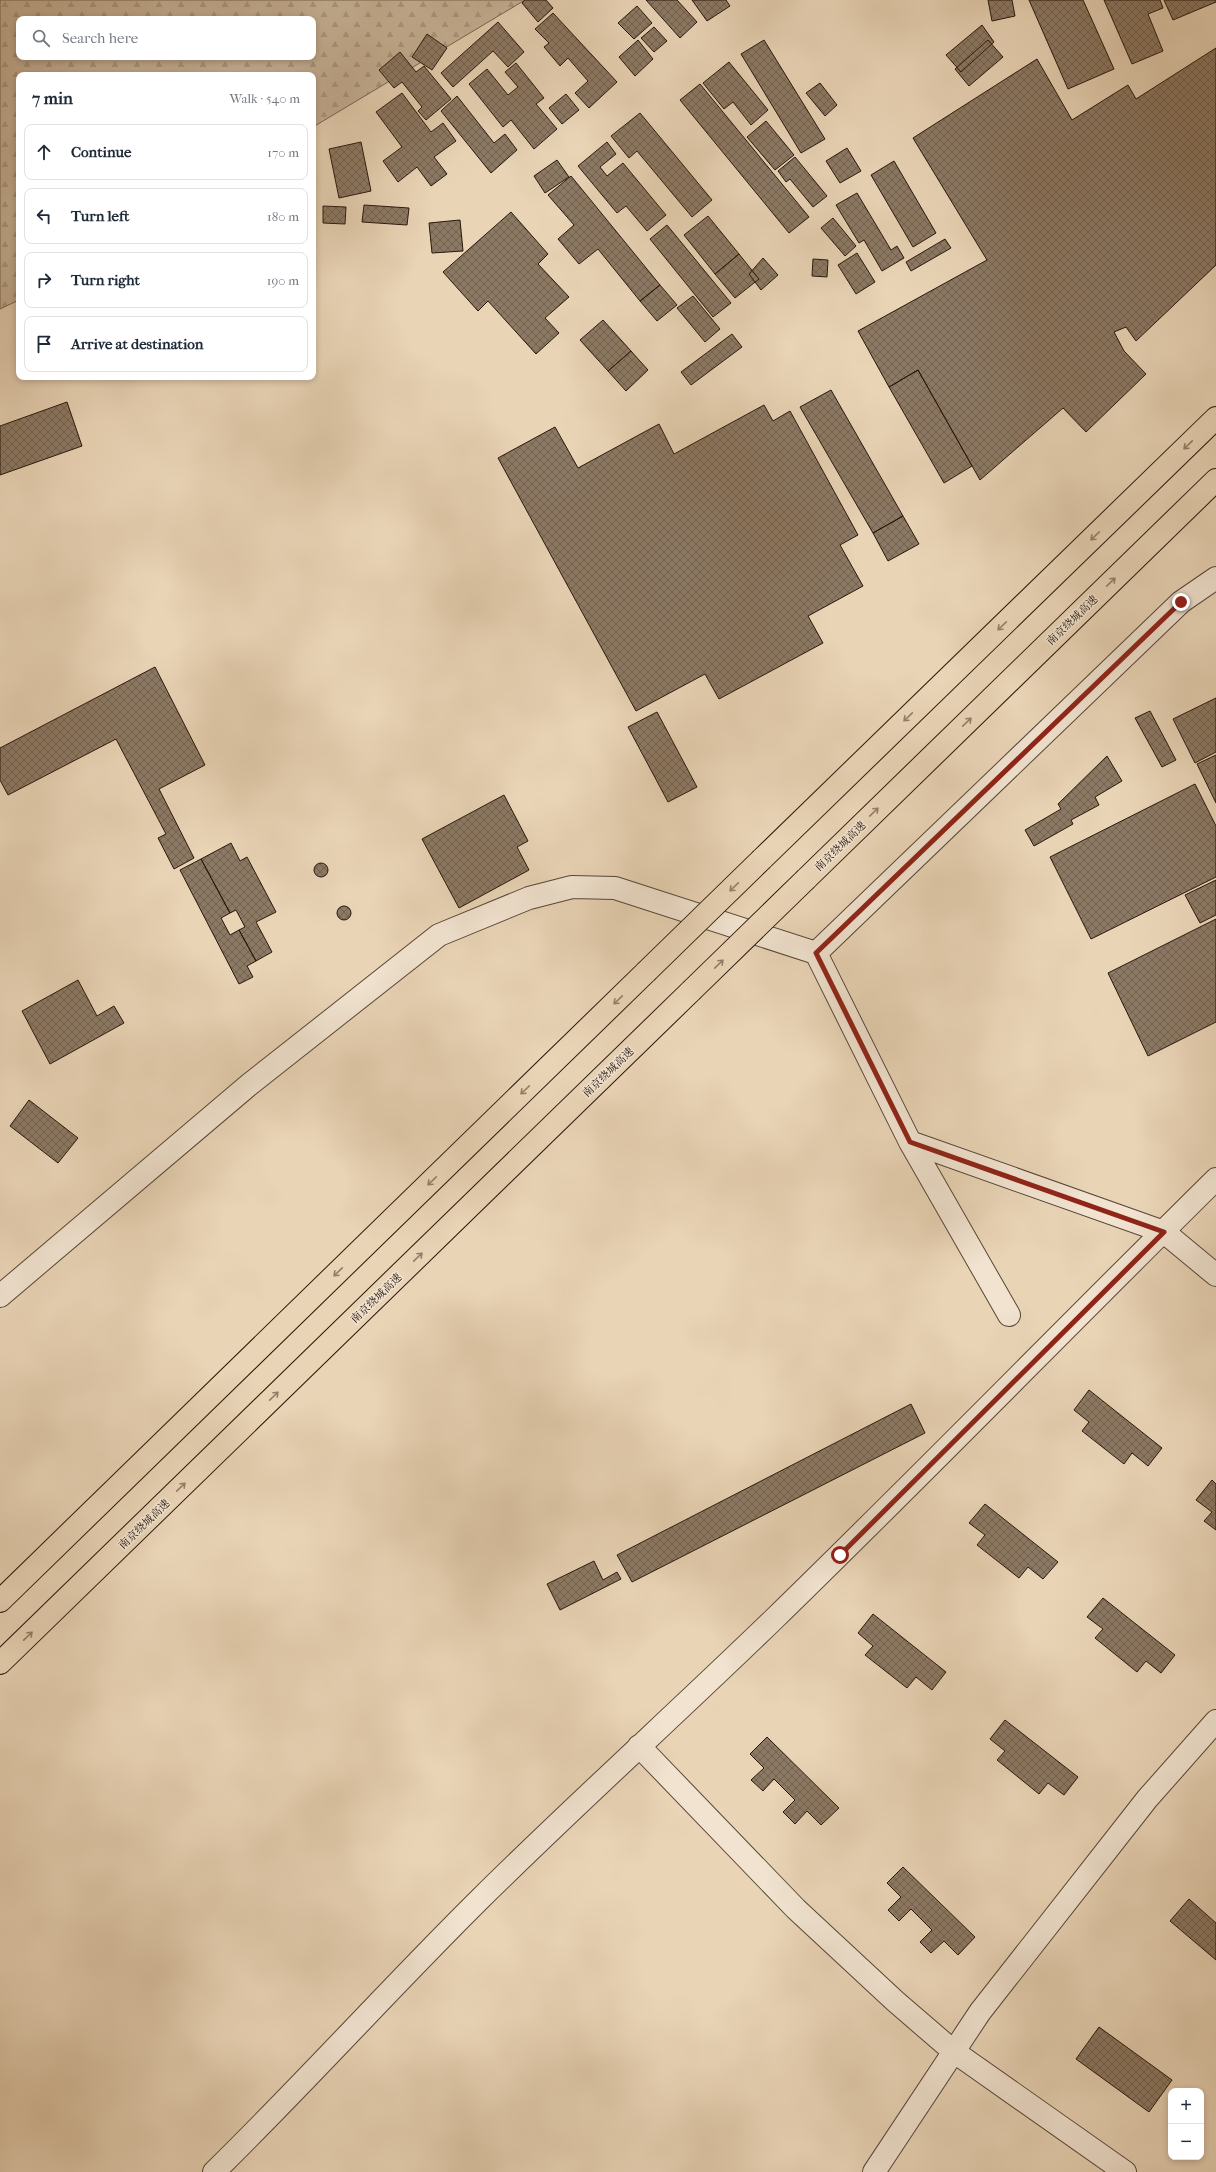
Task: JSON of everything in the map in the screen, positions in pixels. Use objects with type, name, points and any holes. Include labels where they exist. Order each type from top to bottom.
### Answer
[{"type":"highway","points":[[0,1601],[1216,418]]},
{"type":"highway","name":"南京绕城高速","points":[[0,1663],[1216,480]]},
{"type":"street","points":[[816,953],[1181,602],[1216,578]]},
{"type":"street","points":[[0,1296],[250,1084],[439,935],[529,898],[572,887],[615,888],[816,953],[910,1142],[1009,1315]]},
{"type":"street","points":[[910,1142],[1164,1232],[1216,1275]]},
{"type":"street","points":[[214,2172],[276,2112],[465,1913],[554,1825],[708,1683],[834,1561],[1216,1179]]},
{"type":"street","points":[[874,2172],[980,2012],[1147,1799],[1216,1721]]},
{"type":"street","points":[[639,1746],[796,1910],[895,2001],[953,2051],[1125,2172]]},
{"type":"green space","points":[[0,0],[525,0],[316,125],[316,72],[16,72],[16,301],[0,309]]},
{"type":"building","points":[[525,0],[546,0],[553,8],[538,22],[522,3]]},
{"type":"building","points":[[646,0],[677,0],[697,22],[680,38]]},
{"type":"building","points":[[692,0],[726,0],[730,6],[707,21]]},
{"type":"building","points":[[988,0],[1012,0],[1015,16],[992,21]]},
{"type":"building","points":[[1029,0],[1083,0],[1114,69],[1068,89]]},
{"type":"building","points":[[1104,0],[1160,0],[1163,8],[1148,14],[1163,51],[1132,64]]},
{"type":"building","points":[[1164,0],[1216,0],[1216,2],[1173,20]]},
{"type":"building","points":[[637,6],[652,23],[634,39],[618,23]]},
{"type":"building","points":[[553,13],[617,82],[589,108],[575,93],[588,81],[568,58],[560,66],[544,47],[549,43],[535,29]]},
{"type":"building","points":[[498,22],[524,52],[508,67],[493,51],[453,87],[441,73]]},
{"type":"building","points":[[982,25],[994,42],[961,72],[946,55]]},
{"type":"building","points":[[654,27],[667,41],[654,52],[641,38]]},
{"type":"building","points":[[427,34],[447,48],[432,70],[412,57]]},
{"type":"building","points":[[638,40],[653,59],[635,76],[619,57]]},
{"type":"building","points":[[764,40],[825,139],[801,153],[741,54]]},
{"type":"building","points":[[988,40],[1003,57],[969,86],[955,69]]},
{"type":"building","points":[[1216,48],[1216,265],[1136,341],[1126,327],[1114,332],[1124,351],[1146,374],[1086,432],[1063,408],[980,480],[918,370],[889,387],[858,331],[987,260],[913,138],[1037,59],[1072,120],[1128,85],[1136,99]]},
{"type":"building","points":[[400,52],[416,72],[424,66],[451,99],[426,120],[418,111],[422,107],[402,82],[394,88],[379,70]]},
{"type":"building","points":[[729,62],[768,110],[751,125],[733,102],[724,109],[703,83]]},
{"type":"building","points":[[516,63],[544,98],[536,104],[557,129],[534,149],[511,120],[503,127],[469,84],[487,69],[508,95],[518,87],[505,72]]},
{"type":"building","points":[[820,83],[837,105],[825,116],[806,93]]},
{"type":"building","points":[[700,84],[809,217],[789,233],[680,100]]},
{"type":"building","points":[[402,93],[431,132],[443,123],[456,141],[434,157],[447,174],[431,186],[417,167],[398,182],[383,161],[402,147],[376,112]]},
{"type":"building","points":[[566,94],[579,110],[562,124],[549,108]]},
{"type":"building","points":[[457,96],[494,143],[505,134],[517,150],[491,173],[441,111]]},
{"type":"building","points":[[640,113],[712,200],[692,217],[637,151],[629,158],[611,136]]},
{"type":"building","points":[[766,121],[794,155],[775,170],[747,137]]},
{"type":"building","points":[[361,142],[371,191],[339,198],[329,149]]},
{"type":"building","points":[[607,142],[616,154],[600,167],[607,176],[623,163],[666,215],[647,231],[626,206],[617,213],[578,166]]},
{"type":"building","points":[[847,148],[861,171],[840,183],[826,161]]},
{"type":"building","points":[[795,157],[827,196],[813,207],[790,179],[786,182],[778,171]]},
{"type":"building","points":[[557,160],[569,177],[545,193],[534,176]]},
{"type":"building","points":[[894,161],[936,233],[913,247],[871,175]]},
{"type":"building","points":[[571,176],[660,285],[640,301],[598,249],[579,264],[558,239],[574,225],[548,195]]},
{"type":"building","points":[[857,193],[891,250],[897,246],[904,258],[882,271],[864,240],[859,243],[836,205]]},
{"type":"building","points":[[364,205],[409,208],[407,225],[362,222]]},
{"type":"building","points":[[323,206],[346,207],[345,224],[323,223]]},
{"type":"building","points":[[511,212],[548,254],[538,264],[569,297],[545,318],[559,333],[536,354],[488,301],[478,311],[443,272]]},
{"type":"building","points":[[708,216],[739,254],[715,274],[684,235]]},
{"type":"building","points":[[833,218],[856,246],[845,256],[821,228]]},
{"type":"building","points":[[460,220],[463,251],[432,253],[429,223]]},
{"type":"building","points":[[667,225],[731,303],[713,317],[650,239]]},
{"type":"building","points":[[945,239],[951,248],[911,271],[906,262]]},
{"type":"building","points":[[857,253],[875,282],[856,294],[838,265]]},
{"type":"building","points":[[739,254],[759,279],[735,298],[715,274]]},
{"type":"building","points":[[763,258],[778,275],[761,290],[749,274]]},
{"type":"building","points":[[813,259],[828,260],[827,277],[812,276]]},
{"type":"building","points":[[660,285],[677,305],[657,321],[640,301]]},
{"type":"building","points":[[693,296],[720,329],[705,342],[677,308]]},
{"type":"building","points":[[603,320],[631,351],[608,371],[580,340]]},
{"type":"building","points":[[732,334],[742,347],[691,385],[681,372]]},
{"type":"building","points":[[631,351],[648,370],[626,391],[608,371]]},
{"type":"building","points":[[918,370],[972,466],[944,483],[889,387]]},
{"type":"building","points":[[831,390],[903,516],[873,533],[800,407]]},
{"type":"building","points":[[67,402],[82,446],[0,475],[0,426]]},
{"type":"building","points":[[764,405],[773,421],[790,411],[858,535],[840,545],[863,586],[808,616],[823,643],[719,699],[705,674],[636,711],[498,458],[555,427],[578,468],[659,424],[674,454]]},
{"type":"building","points":[[903,516],[919,544],[888,561],[873,533]]},
{"type":"building","points":[[155,667],[205,765],[159,789],[194,858],[174,869],[158,838],[166,834],[116,739],[8,795],[0,780],[0,748]]},
{"type":"building","points":[[1216,698],[1216,752],[1195,763],[1173,719]]},
{"type":"building","points":[[1150,711],[1176,760],[1162,767],[1135,718]]},
{"type":"building","points":[[657,712],[697,787],[668,802],[628,727]]},
{"type":"building","points":[[1216,755],[1216,803],[1197,764]]},
{"type":"building","points":[[1107,756],[1122,781],[1095,797],[1099,805],[1071,820],[1073,824],[1034,846],[1025,830],[1061,809],[1058,804]]},
{"type":"building","points":[[1195,784],[1216,826],[1216,877],[1091,939],[1050,857]]},
{"type":"building","points":[[504,795],[528,841],[517,847],[529,870],[459,908],[422,839]]},
{"type":"building","points":[[231,843],[240,861],[247,857],[276,912],[256,922],[272,952],[256,961],[239,930],[245,927],[236,910],[230,913],[201,859]]},
{"type":"building","points":[[201,859],[230,913],[221,918],[230,935],[239,930],[256,961],[247,966],[253,977],[239,984],[180,870]]},
{"type":"building","points":[[321,863],[326,865],[328,870],[326,875],[321,877],[316,875],[314,870],[316,865]]},
{"type":"building","points":[[1216,880],[1216,915],[1200,923],[1185,895]]},
{"type":"building","points":[[341,906],[347,906],[351,910],[351,916],[347,920],[341,920],[337,916],[337,910]]},
{"type":"building","points":[[1216,919],[1216,1022],[1148,1056],[1108,973]]},
{"type":"building","points":[[78,980],[97,1016],[114,1006],[124,1023],[50,1064],[22,1011]]},
{"type":"building","points":[[29,1100],[78,1138],[58,1163],[10,1126]]},
{"type":"building","points":[[1089,1390],[1162,1448],[1148,1466],[1132,1453],[1124,1464],[1082,1431],[1089,1422],[1074,1410]]},
{"type":"building","points":[[911,1404],[925,1433],[632,1582],[617,1555]]},
{"type":"building","points":[[1212,1480],[1216,1484],[1216,1530],[1204,1521],[1212,1512],[1196,1500]]},
{"type":"building","points":[[985,1504],[1058,1562],[1043,1579],[1028,1567],[1019,1578],[977,1545],[985,1535],[969,1523]]},
{"type":"building","points":[[594,1561],[603,1580],[617,1572],[621,1579],[560,1610],[547,1584]]},
{"type":"building","points":[[1103,1598],[1175,1655],[1161,1673],[1146,1661],[1137,1672],[1095,1638],[1103,1629],[1087,1617]]},
{"type":"building","points":[[873,1614],[946,1672],[932,1690],[916,1677],[907,1688],[865,1655],[873,1646],[858,1633]]},
{"type":"building","points":[[1005,1720],[1078,1777],[1064,1795],[1048,1783],[1039,1794],[997,1760],[1005,1751],[990,1739]]},
{"type":"building","points":[[767,1737],[839,1808],[821,1825],[807,1811],[795,1824],[783,1812],[795,1800],[774,1779],[763,1791],[751,1780],[764,1768],[750,1754]]},
{"type":"building","points":[[903,1867],[975,1937],[958,1955],[944,1941],[931,1953],[920,1942],[932,1930],[911,1909],[899,1921],[888,1910],[901,1897],[887,1883]]},
{"type":"building","points":[[1189,1899],[1216,1923],[1216,1960],[1170,1921]]},
{"type":"building","points":[[1099,2027],[1172,2080],[1149,2112],[1076,2059]]},
{"type":"route","points":[[840,1555],[1164,1232],[910,1142],[816,953],[1181,602]]}]
